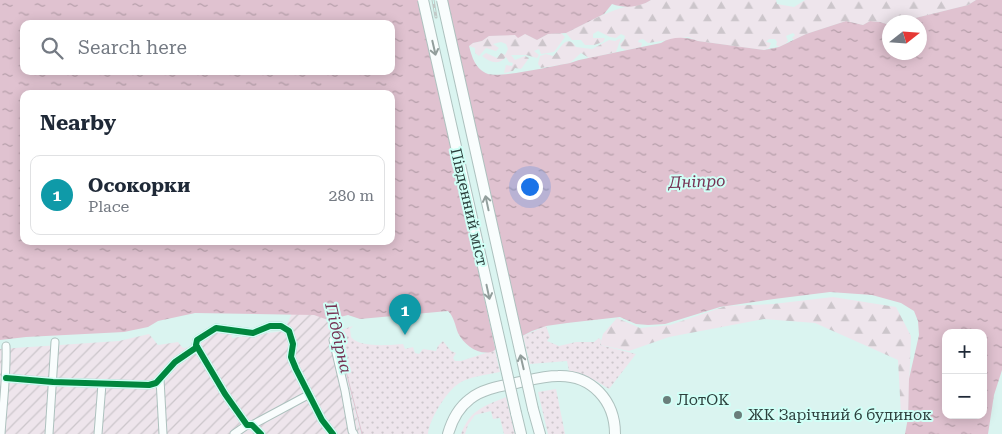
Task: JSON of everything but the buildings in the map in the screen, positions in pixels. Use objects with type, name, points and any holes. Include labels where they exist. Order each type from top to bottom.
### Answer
[{"type":"highway","name":"Південний міст","points":[[423,0],[521,434]]},
{"type":"highway","name":"Південний міст","points":[[442,0],[540,434]]},
{"type":"highway","points":[[448,434],[451,423],[457,413],[471,398],[501,386],[542,377],[560,376],[584,381],[601,393],[610,408],[616,434]]},
{"type":"highway","points":[[455,434],[464,414],[478,401],[503,391],[552,381],[571,382],[591,392],[604,408],[610,434]]},
{"type":"street","points":[[261,434],[250,425],[225,394],[197,347],[196,340],[216,328],[253,333],[270,326],[281,326],[289,330],[293,344],[291,357],[308,395],[322,420],[333,434]]},
{"type":"street","points":[[334,340],[345,391],[351,433]]},
{"type":"street","points":[[49,434],[55,342]]},
{"type":"street","points":[[1,434],[6,378],[6,346]]},
{"type":"street","points":[[6,378],[149,386],[156,383],[175,362],[197,347]]},
{"type":"street","points":[[160,379],[163,434]]},
{"type":"street","points":[[98,434],[102,384]]},
{"type":"street","points":[[234,434],[308,395]]},
{"type":"green space","points":[[651,0],[776,0],[777,4],[794,7],[805,0],[976,0],[968,5],[927,15],[882,15],[882,23],[870,21],[863,25],[846,21],[806,34],[794,40],[792,38],[795,35],[793,33],[786,36],[788,41],[779,47],[776,45],[775,39],[769,39],[766,42],[771,43],[769,48],[764,50],[698,41],[688,37],[648,43],[643,39],[638,42],[642,43],[641,47],[626,50],[621,48],[620,44],[625,36],[621,34],[616,38],[598,31],[593,34],[593,38],[605,38],[603,42],[585,45],[581,40],[572,40],[566,33],[614,10]]},
{"type":"green space","points":[[561,33],[565,37],[554,52],[541,54],[539,49],[534,51],[539,55],[537,58],[526,55],[511,55],[515,60],[525,56],[529,58],[521,69],[515,68],[513,71],[504,73],[506,65],[512,66],[513,63],[509,62],[506,57],[503,60],[494,62],[482,56],[486,53],[497,58],[501,53],[505,55],[508,49],[506,44],[501,42],[493,44],[499,48],[496,51],[486,48],[479,56],[475,53],[475,48],[469,46],[489,36],[525,34],[537,40],[548,34]]},
{"type":"green space","points":[[621,38],[616,52],[589,58],[581,53],[570,63],[541,68],[538,64],[540,56],[546,54],[553,56],[563,44],[569,41],[576,47],[592,49],[609,40],[615,41]]},
{"type":"green space","points":[[833,297],[896,307],[911,336],[908,418],[901,415],[898,360],[815,323],[764,319],[669,337],[629,351],[600,345],[603,334],[617,318],[640,328],[670,325],[726,306],[773,304]]},
{"type":"green space","points":[[292,313],[320,317],[325,319],[334,328],[361,434],[0,434],[0,349],[119,341],[149,334],[158,345],[178,342],[183,348],[198,346],[197,341],[209,334],[231,333],[232,338],[284,331]]},
{"type":"green space","points":[[353,326],[350,329],[351,337],[355,341],[376,345],[403,344],[405,349],[413,347],[415,353],[419,354],[423,349],[436,351],[443,341],[451,351],[456,353],[453,358],[455,361],[461,361],[495,350],[500,372],[467,379],[453,388],[435,414],[428,434],[362,434],[336,329]]},
{"type":"green space","points":[[546,326],[550,337],[547,341],[559,346],[576,342],[594,342],[599,338],[601,340],[600,345],[636,354],[609,389],[596,381],[569,371],[567,361],[530,364],[523,336]]},
{"type":"green space","points":[[556,389],[565,434],[548,434],[538,392]]},
{"type":"green space","points":[[506,397],[515,434],[504,434],[500,418],[493,419],[491,411],[475,415],[468,425],[465,434],[461,434],[473,414],[484,406]]},
{"type":"water","name":"Дніпро","points":[[0,0],[651,0],[632,6],[612,4],[604,14],[566,33],[548,34],[537,40],[525,34],[518,38],[515,35],[489,36],[469,46],[477,66],[488,74],[495,75],[570,63],[661,43],[675,38],[764,50],[779,47],[806,34],[846,21],[863,25],[870,21],[882,23],[882,60],[927,60],[927,15],[968,5],[976,0],[1002,0],[1002,370],[994,395],[988,434],[905,434],[908,418],[909,379],[919,335],[918,321],[914,311],[901,303],[872,295],[830,292],[774,299],[720,307],[665,324],[636,324],[620,317],[546,326],[486,353],[472,348],[464,341],[458,333],[453,318],[448,311],[360,319],[348,315],[340,317],[338,326],[335,328],[328,320],[314,315],[195,313],[158,321],[148,327],[124,332],[0,340]]},
{"type":"pier","points":[[419,0],[447,0],[522,339],[496,352]]},
{"type":"waterway","name":"Підбірна","points":[[335,328],[362,434]]},
{"type":"railway","points":[[433,0],[436,17]]},
{"type":"cycle path","points":[[261,434],[252,425],[247,425],[225,394],[196,345],[197,340],[216,328],[253,333],[270,326],[281,326],[289,331],[293,344],[291,357],[296,369],[322,420],[333,434]]},
{"type":"cycle path","points":[[6,378],[53,382],[149,385],[156,383],[175,362],[197,347]]},
{"type":"place","name":"Осокорки","points":[[405,335]]},
{"type":"place","name":"ЛотОК","points":[[667,400]]},
{"type":"place","name":"ЖК Зарічний 6 будинок","points":[[738,415]]}]
